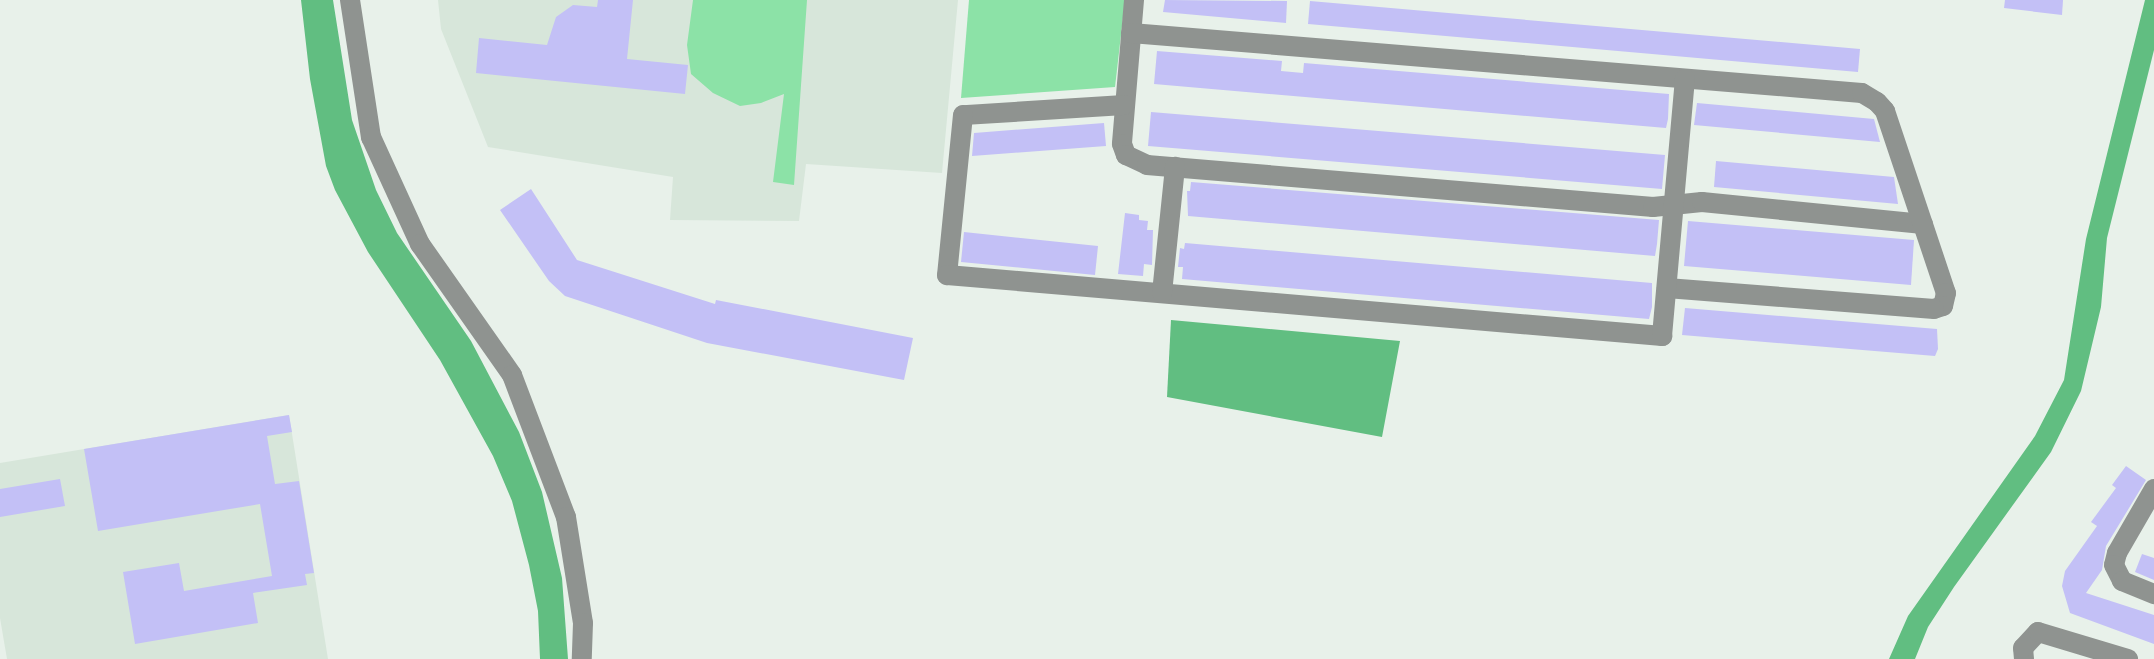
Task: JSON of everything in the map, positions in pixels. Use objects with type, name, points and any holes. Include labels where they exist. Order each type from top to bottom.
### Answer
[{"type":"street","points":[[350,0],[371,137],[420,244],[512,375],[566,517],[583,623],[582,659]]},
{"type":"street","points":[[1134,0],[1121,133],[1126,155],[1147,165],[1653,207],[1702,202],[1923,224]]},
{"type":"street","points":[[1131,33],[1868,96],[1885,111],[1946,293],[1943,306],[1934,309],[1667,288]]},
{"type":"street","points":[[1124,105],[963,115],[947,275],[1662,336],[1685,79]]},
{"type":"street","points":[[1162,293],[1175,167]]},
{"type":"street","points":[[2154,489],[2117,553],[2114,565],[2122,581],[2154,594]]},
{"type":"street","points":[[2024,659],[2023,648],[2038,632],[2128,659]]},
{"type":"shaded area","points":[[301,0],[333,0],[352,120],[376,190],[397,233],[471,341],[519,432],[542,492],[562,578],[568,659],[540,659],[538,611],[529,565],[512,501],[493,456],[440,360],[368,252],[335,190],[326,166],[310,79]]},
{"type":"shaded area","points":[[438,0],[958,0],[942,173],[806,164],[799,221],[670,220],[673,177],[488,147],[441,29]]},
{"type":"shaded area","points":[[693,0],[807,0],[794,185],[773,182],[784,94],[761,103],[740,106],[713,93],[691,74],[687,45]]},
{"type":"shaded area","points":[[969,0],[1125,0],[1115,87],[961,98]]},
{"type":"shaded area","points":[[2145,0],[2154,0],[2154,50],[2107,238],[2101,307],[2081,391],[2051,452],[1954,587],[1928,627],[1915,659],[1889,659],[1908,616],[2035,436],[2064,380],[2086,239]]},
{"type":"shaded area","points":[[1171,320],[1400,341],[1382,437],[1167,397]]},
{"type":"shaded area","points":[[289,415],[328,659],[7,659],[0,618],[0,463]]},
{"type":"building","points":[[598,0],[633,0],[627,59],[688,65],[685,94],[476,73],[479,38],[547,45],[556,17],[573,5],[597,7]]},
{"type":"building","points":[[1165,0],[1287,1],[1286,23],[1163,12]]},
{"type":"building","points":[[2005,0],[2063,0],[2062,15],[2004,8]]},
{"type":"building","points":[[1310,1],[1860,49],[1858,72],[1308,24]]},
{"type":"building","points":[[1157,51],[1282,61],[1281,71],[1303,73],[1304,63],[1669,94],[1668,119],[1666,128],[1154,84]]},
{"type":"building","points":[[1697,103],[1874,119],[1880,142],[1694,125]]},
{"type":"building","points":[[1151,112],[1665,155],[1662,189],[1148,146]]},
{"type":"building","points":[[1104,123],[1106,146],[972,156],[974,133]]},
{"type":"building","points":[[1716,161],[1894,177],[1898,204],[1714,187]]},
{"type":"building","points":[[1191,182],[1659,220],[1657,244],[1655,256],[1188,216],[1187,191],[1190,191]]},
{"type":"building","points":[[531,189],[577,260],[715,304],[716,300],[913,338],[904,380],[707,343],[565,296],[549,281],[500,210]]},
{"type":"building","points":[[1125,213],[1139,215],[1139,220],[1148,221],[1147,230],[1153,230],[1152,265],[1144,264],[1143,276],[1118,274]]},
{"type":"building","points":[[1688,221],[1914,240],[1911,285],[1684,266]]},
{"type":"building","points":[[964,232],[1098,246],[1095,275],[961,262]]},
{"type":"building","points":[[1185,243],[1652,283],[1652,307],[1649,319],[1182,279],[1183,267],[1178,267],[1180,248],[1184,249]]},
{"type":"building","points":[[1685,308],[1937,329],[1938,349],[1935,356],[1682,335]]},
{"type":"building","points":[[289,415],[292,432],[267,436],[275,484],[299,481],[314,573],[305,574],[307,585],[253,593],[258,623],[135,644],[123,572],[179,563],[184,591],[272,576],[260,504],[98,531],[84,449]]},
{"type":"building","points":[[2126,466],[2146,480],[2106,546],[2102,570],[2086,593],[2154,615],[2154,644],[2070,613],[2062,586],[2065,571],[2097,526],[2091,522],[2116,488],[2112,485]]},
{"type":"building","points":[[60,479],[65,506],[0,517],[0,489]]},
{"type":"building","points":[[2142,554],[2154,558],[2154,580],[2135,572]]}]
